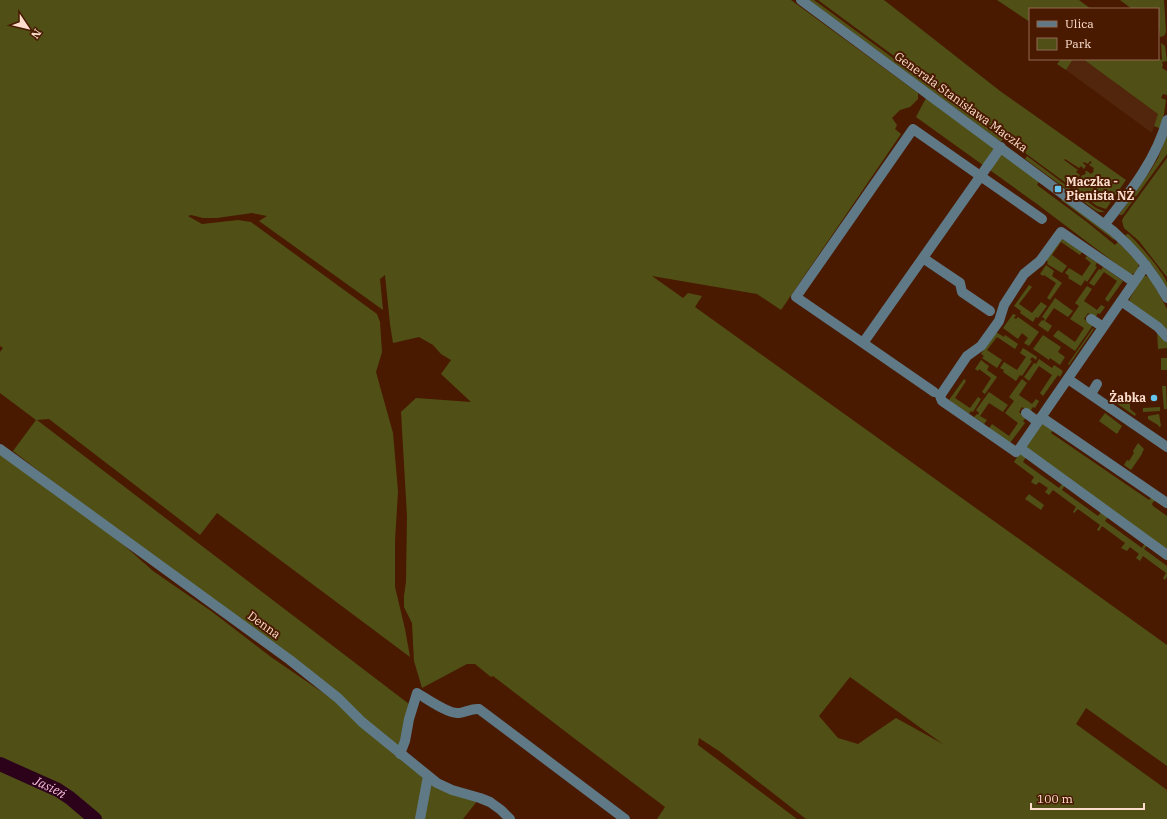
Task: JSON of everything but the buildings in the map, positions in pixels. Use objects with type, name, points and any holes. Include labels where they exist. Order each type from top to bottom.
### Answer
[{"type":"street","name":"Generała Stanisława Maczka","points":[[801,0],[1105,224],[1130,247],[1146,265],[1156,278],[1167,298]]},
{"type":"street","points":[[1105,224],[1151,161],[1157,149],[1167,120]]},
{"type":"street","points":[[934,392],[796,297],[913,129],[1042,219]]},
{"type":"street","points":[[863,343],[1001,147]]},
{"type":"street","points":[[1134,282],[1061,232],[1040,261],[1024,274],[1004,305],[998,321],[981,346],[967,356],[940,396],[942,401],[1016,452],[1040,420],[1146,265]]},
{"type":"street","points":[[924,258],[960,283],[962,292],[990,312]]},
{"type":"street","points":[[1121,301],[1158,327],[1167,337]]},
{"type":"street","points":[[1091,319],[1103,327]]},
{"type":"street","points":[[1068,379],[1167,447]]},
{"type":"street","points":[[1091,394],[1097,384]]},
{"type":"street","points":[[1026,413],[1040,420],[1167,503]]},
{"type":"street","points":[[1020,448],[1167,555]]},
{"type":"street","name":"Denna","points":[[0,449],[290,660],[338,698],[362,722],[437,783],[452,790],[490,802],[510,819]]},
{"type":"street","points":[[400,754],[405,741],[409,719],[417,693],[457,713],[470,709],[479,709],[625,819]]},
{"type":"street","points":[[420,819],[428,776]]},
{"type":"shaded area","points":[[1072,60],[1084,60],[1158,114],[1152,133],[1066,70]]},
{"type":"green space","points":[[0,0],[791,0],[918,93],[918,99],[910,107],[900,110],[892,118],[897,125],[895,129],[901,134],[781,310],[757,294],[652,276],[683,298],[688,293],[702,296],[695,307],[1167,645],[1167,766],[1086,708],[1076,724],[1167,790],[1167,819],[806,819],[719,751],[699,738],[698,745],[797,819],[657,819],[665,807],[493,676],[491,677],[475,664],[467,664],[422,688],[414,661],[412,623],[404,607],[407,516],[401,412],[416,398],[471,402],[441,374],[451,360],[441,354],[433,345],[419,337],[393,343],[385,275],[380,279],[383,310],[259,221],[267,216],[252,213],[217,218],[203,218],[191,215],[188,216],[202,224],[238,220],[251,222],[377,314],[380,322],[382,352],[376,372],[393,433],[398,491],[395,541],[395,587],[410,657],[217,513],[200,535],[49,419],[37,420],[409,704],[400,745],[396,746],[13,451],[36,420],[0,393],[0,352],[3,348],[0,346]],"holes":[[[850,677],[943,744],[896,718],[858,744],[838,738],[819,716]]]},
{"type":"green space","points":[[809,0],[814,0],[1003,139],[1001,142]]},
{"type":"green space","points":[[818,0],[884,0],[1000,91],[1126,180],[1106,209],[1097,206],[1073,188],[1076,184],[1077,185],[1082,175],[1086,173],[1085,171],[1091,174],[1094,171],[1094,168],[1089,165],[1092,162],[1090,161],[1088,164],[1084,162],[1083,163],[1086,166],[1084,169],[1081,166],[1079,168],[1065,159],[1064,160],[1078,170],[1076,172],[1080,175],[1078,178],[1073,175],[1072,177],[1076,180],[1070,186]]},
{"type":"green space","points":[[997,0],[1079,0],[1090,8],[1029,8],[1029,21]]},
{"type":"green space","points":[[1120,0],[1164,0],[1166,32],[1164,36],[1160,37],[1159,8],[1131,8]]},
{"type":"green space","points":[[1161,43],[1165,46],[1167,61],[1162,62],[1162,68],[1167,71],[1167,95],[1163,94],[1161,98],[1166,100],[1164,114],[1159,128],[1154,126],[1158,114],[1084,60],[1159,60],[1159,58],[1162,60]]},
{"type":"green space","points":[[1060,60],[1072,60],[1066,70],[1057,64]]},
{"type":"green space","points":[[926,98],[1039,181],[1037,185],[1115,245],[1118,242],[1138,263],[1137,270],[1131,275],[1037,204],[916,117]]},
{"type":"green space","points":[[1167,135],[1167,154],[1124,213],[1119,215],[1151,170],[1158,158]]},
{"type":"green space","points":[[1027,156],[1096,208],[1105,212],[1095,210],[1025,159]]},
{"type":"green space","points":[[1167,158],[1167,277],[1139,241],[1124,228],[1122,221]]},
{"type":"green space","points":[[1062,198],[1115,238],[1114,240],[1061,200]]},
{"type":"green space","points":[[1128,234],[1161,272],[1167,283],[1167,289],[1155,269],[1125,235]]},
{"type":"green space","points":[[1061,238],[1082,252],[1080,255],[1061,242],[1052,255],[1067,266],[1062,273],[1047,264],[1048,262],[1046,260]]},
{"type":"green space","points":[[1087,256],[1097,263],[1095,266],[1097,267],[1087,282],[1085,280],[1081,286],[1068,278],[1069,276],[1065,273],[1069,268],[1082,276],[1091,263],[1085,258]]},
{"type":"green space","points":[[1046,265],[1054,271],[1052,276],[1062,283],[1050,300],[1047,298],[1056,283],[1040,274]]},
{"type":"green space","points":[[1103,267],[1123,281],[1108,302],[1105,299],[1117,281],[1104,272],[1094,286],[1089,283],[1099,269],[1101,270]]},
{"type":"green space","points":[[1143,276],[1147,276],[1152,281],[1167,309],[1167,331],[1129,300]]},
{"type":"green space","points":[[1029,285],[1032,287],[1019,304],[1032,313],[1041,302],[1047,306],[1033,322],[1020,313],[1021,311],[1014,306]]},
{"type":"green space","points":[[1087,286],[1092,289],[1084,301],[1097,310],[1101,305],[1105,307],[1095,318],[1088,313],[1084,319],[1093,325],[1075,351],[1053,336],[1058,330],[1075,342],[1084,328],[1070,319],[1079,306],[1075,303]]},
{"type":"green space","points":[[1055,298],[1073,311],[1068,317],[1054,308],[1045,321],[1052,326],[1048,332],[1038,325],[1045,319],[1042,317]]},
{"type":"green space","points":[[1013,314],[1016,315],[1014,318],[1016,319],[1018,317],[1039,332],[1029,346],[1024,343],[1028,338],[1022,333],[1018,339],[1003,328]]},
{"type":"green space","points":[[1093,328],[1094,329],[1069,365],[1068,364]]},
{"type":"green space","points":[[1157,331],[1167,342],[1167,348],[1158,349]]},
{"type":"green space","points":[[996,332],[1004,337],[1005,335],[1018,344],[1015,349],[997,337],[987,350],[1002,360],[997,368],[982,358],[984,356],[981,354]]},
{"type":"green space","points":[[1043,335],[1061,347],[1058,352],[1065,357],[1060,365],[1050,358],[1049,360],[1033,349]]},
{"type":"green space","points":[[1023,348],[1037,357],[1036,360],[1032,357],[1030,360],[1032,361],[1022,376],[1020,375],[1016,381],[1003,372],[1004,370],[1000,368],[1004,362],[1017,370],[1026,357],[1020,353]]},
{"type":"green space","points":[[1161,358],[1167,358],[1167,370],[1161,370]]},
{"type":"green space","points":[[1039,359],[1052,368],[1054,365],[1063,371],[1060,377],[1058,375],[1043,396],[1040,393],[1052,375],[1039,366],[1029,381],[1024,377],[1034,363],[1036,364]]},
{"type":"green space","points":[[981,360],[989,366],[987,370],[997,377],[985,394],[982,392],[991,378],[979,369],[978,371],[975,369]]},
{"type":"green space","points":[[964,379],[966,381],[955,398],[970,408],[978,397],[981,399],[973,412],[971,411],[969,414],[949,400]]},
{"type":"green space","points":[[1022,379],[1027,383],[1019,395],[1032,404],[1036,399],[1039,401],[1035,408],[1033,407],[1030,412],[1022,407],[1019,412],[1026,418],[1023,421],[1025,423],[1010,443],[989,428],[992,424],[1009,436],[1018,423],[1005,413],[1014,401],[1009,397]]},
{"type":"green space","points":[[1162,386],[1166,386],[1167,409],[1164,409]]},
{"type":"green space","points":[[989,392],[1008,405],[1003,412],[989,403],[980,416],[987,420],[984,424],[974,417],[977,414],[978,415],[979,413],[976,410]]},
{"type":"green space","points":[[1118,401],[1130,401],[1130,409],[1136,414],[1135,416],[1116,403]]},
{"type":"green space","points":[[1160,407],[1160,411],[1143,412],[1143,408]]},
{"type":"green space","points":[[1105,413],[1122,426],[1117,434],[1099,421]]},
{"type":"green space","points":[[1159,414],[1161,426],[1159,427],[1148,419],[1148,416]]},
{"type":"green space","points":[[1041,424],[1045,424],[1054,429],[1051,433],[1149,500],[1151,498],[1157,500],[1153,502],[1153,506],[1167,516],[1167,552],[1025,446]]},
{"type":"green space","points":[[1138,443],[1144,449],[1131,470],[1124,465],[1127,460],[1129,461]]},
{"type":"green space","points":[[0,449],[89,514],[153,571],[211,611],[271,657],[335,701],[435,786],[478,800],[463,819],[0,819]]},
{"type":"green space","points":[[1019,454],[1026,457],[1023,462],[1059,488],[1063,483],[1065,485],[1062,490],[1098,516],[1101,512],[1108,517],[1105,521],[1142,548],[1145,543],[1147,545],[1144,549],[1167,566],[1167,577],[1165,580],[1163,578],[1166,573],[1143,556],[1140,561],[1136,558],[1139,554],[1130,547],[1127,551],[1121,548],[1125,543],[1102,526],[1099,531],[1097,530],[1100,525],[1078,509],[1074,513],[1073,512],[1076,507],[1053,490],[1049,495],[1045,492],[1048,488],[1039,482],[1036,485],[1031,482],[1034,477],[1014,462]]},
{"type":"green space","points":[[1029,494],[1044,505],[1041,510],[1025,499]]},
{"type":"waterway","name":"Jasień","points":[[0,764],[58,790],[95,819]]},
{"type":"place","name":"Maczka - Pienista NŻ","points":[[1058,189]]},
{"type":"place","name":"Żabka","points":[[1154,398]]}]
